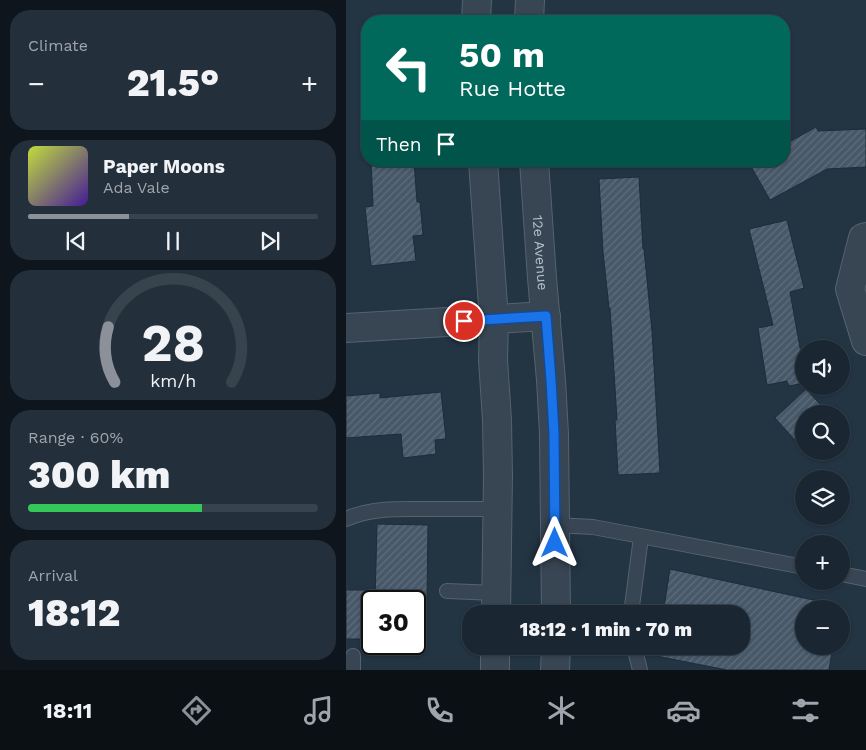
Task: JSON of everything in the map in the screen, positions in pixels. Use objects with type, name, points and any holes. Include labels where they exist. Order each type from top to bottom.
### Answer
[{"type":"street","points":[[476,15],[477,0]]},
{"type":"street","points":[[529,15],[530,0]]},
{"type":"street","points":[[483,167],[494,319],[493,349],[497,420],[496,604]]},
{"type":"street","name":"12e Avenue","points":[[534,167],[554,434],[556,605]]},
{"type":"street","points":[[866,237],[863,238],[850,289],[866,341]]},
{"type":"street","points":[[346,328],[546,316]]},
{"type":"street","points":[[495,655],[495,670]]},
{"type":"street","points":[[556,655],[556,670]]},
{"type":"lane","points":[[346,519],[360,513],[375,510],[498,509]]},
{"type":"lane","points":[[555,525],[593,527],[795,565]]},
{"type":"lane","points":[[632,605],[642,537]]},
{"type":"lane","points":[[850,576],[866,579]]},
{"type":"lane","points":[[447,591],[496,604]]},
{"type":"lane","points":[[636,655],[640,670]]},
{"type":"building","points":[[816,127],[818,131],[866,129],[866,167],[827,169],[770,200],[751,167],[790,167],[790,142]]},
{"type":"building","points":[[371,167],[414,167],[417,202],[420,202],[423,235],[413,236],[416,261],[371,266],[365,207],[373,206]]},
{"type":"building","points":[[639,177],[643,249],[652,331],[660,473],[618,475],[615,420],[617,420],[610,308],[603,252],[599,179]]},
{"type":"building","points":[[787,220],[804,288],[790,292],[799,340],[795,340],[795,385],[789,386],[787,381],[767,385],[758,328],[773,325],[749,229]]},
{"type":"building","points":[[441,392],[446,439],[435,440],[436,454],[403,458],[401,434],[346,438],[346,396],[380,393],[380,398]]},
{"type":"building","points":[[800,395],[812,395],[821,405],[795,405],[795,440],[775,418]]},
{"type":"building","points":[[377,524],[428,525],[427,601],[426,590],[375,590]]},
{"type":"building","points":[[670,569],[813,600],[795,600],[795,655],[832,655],[829,670],[727,670],[656,656],[750,655],[750,605],[664,605]]},
{"type":"building","points":[[346,590],[361,590],[361,639],[346,639]]},
{"type":"route","points":[[464,321],[546,316],[554,434],[555,543]]}]
